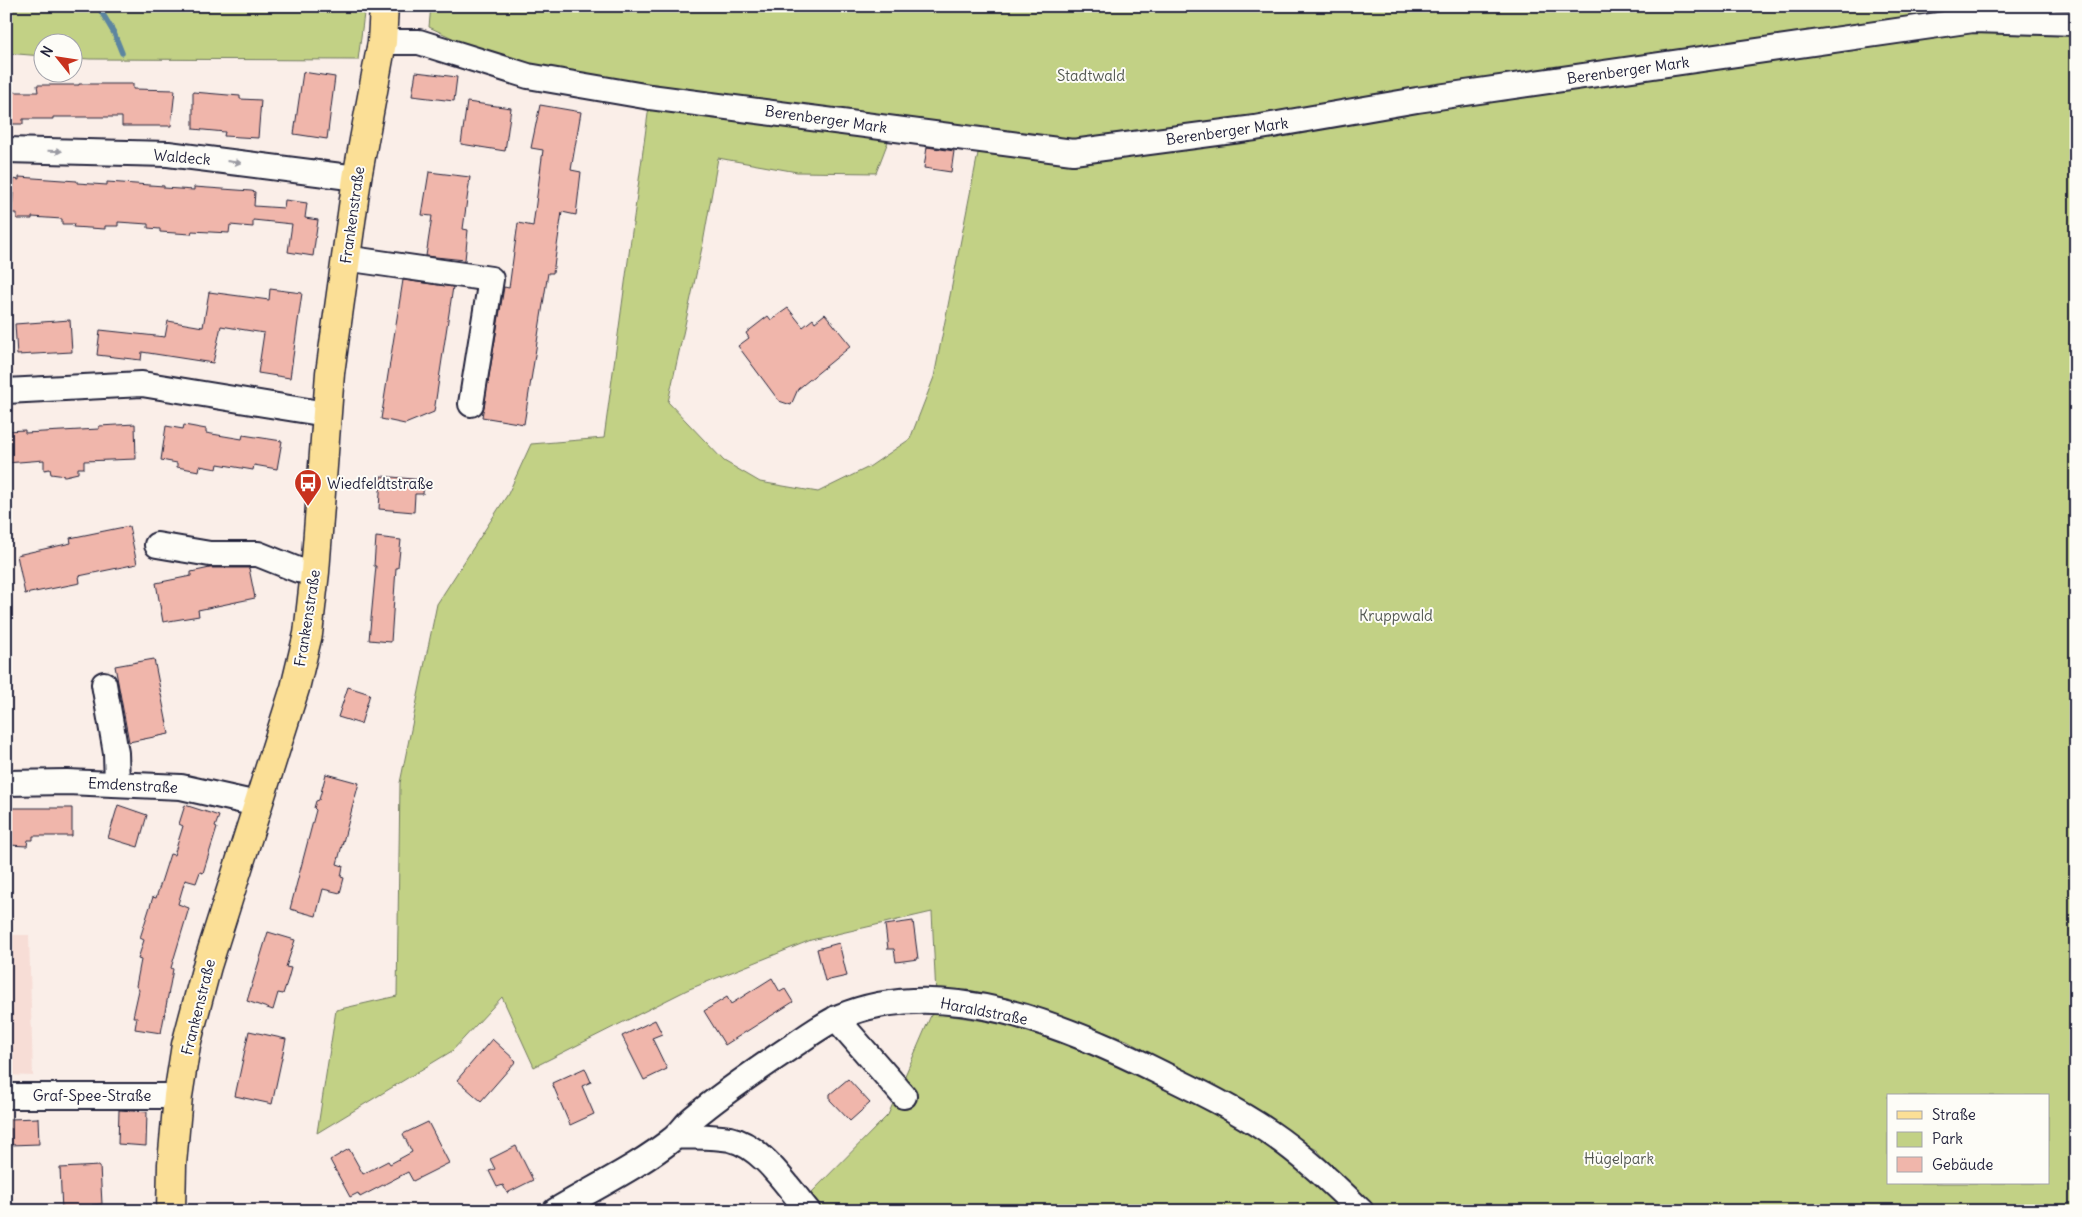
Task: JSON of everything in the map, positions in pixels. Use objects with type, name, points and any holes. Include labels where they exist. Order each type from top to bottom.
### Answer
[{"type":"main road","name":"Frankenstraße","points":[[171,1211],[172,1164],[178,1096],[196,1005],[297,679],[308,634],[315,572],[326,414],[356,178],[382,42],[384,6]]},
{"type":"main road","name":"Frankenstraße","points":[[382,42],[400,19],[402,6]]},
{"type":"street","name":"Berenberger Mark","points":[[382,42],[418,42],[528,76],[650,97],[1073,152],[1255,128],[1427,99],[1973,20],[2076,23]]},
{"type":"street","name":"Waldeck","points":[[6,150],[168,154],[356,178]]},
{"type":"street","points":[[346,258],[491,279],[471,404]]},
{"type":"street","points":[[6,391],[142,384],[326,414]]},
{"type":"street","points":[[156,544],[210,554],[258,554],[298,570],[315,572]]},
{"type":"street","points":[[104,684],[116,753],[117,783]]},
{"type":"street","name":"Emdenstraße","points":[[6,783],[117,783],[181,787],[257,804]]},
{"type":"street","name":"Haraldstraße","points":[[559,1210],[641,1161],[676,1136],[691,1119],[735,1086],[836,1018],[856,1011],[888,1004],[932,1001],[980,1007],[1026,1018],[1082,1036],[1233,1108],[1313,1165],[1360,1211]]},
{"type":"street","points":[[836,1018],[904,1096]]},
{"type":"street","name":"Graf-Spee-Straße","points":[[6,1096],[178,1096]]},
{"type":"street","points":[[676,1136],[729,1139],[744,1144],[756,1151],[808,1211]]},
{"type":"shaded area","points":[[6,935],[29,935],[33,1076],[6,1075]]},
{"type":"green space","points":[[6,6],[365,6],[358,60],[82,59],[82,32],[32,32],[32,55],[6,53]]},
{"type":"green space","name":"Kruppwald","points":[[431,6],[2076,6],[2076,17],[1973,25],[2076,28],[2076,1211],[1374,1211],[1317,1150],[1127,1040],[1031,1009],[936,996],[932,912],[811,940],[687,990],[534,1067],[502,997],[452,1051],[317,1133],[336,1010],[397,996],[400,783],[437,604],[508,494],[531,444],[604,438],[650,99],[892,131],[876,173],[797,172],[718,158],[703,243],[668,402],[724,461],[760,482],[818,492],[869,467],[910,439],[934,377],[980,143],[1073,145],[529,74],[429,27]]},
{"type":"green space","points":[[932,1013],[1024,1027],[1157,1081],[1242,1125],[1299,1165],[1345,1211],[817,1211],[806,1198],[888,1115]]},
{"type":"building","points":[[303,72],[335,77],[327,139],[294,134]]},
{"type":"building","points":[[416,72],[457,77],[454,101],[412,96]]},
{"type":"building","points":[[133,84],[133,89],[175,90],[171,126],[122,126],[122,117],[53,117],[53,119],[23,119],[23,124],[6,124],[6,92],[38,92],[37,85]]},
{"type":"building","points":[[193,92],[240,96],[240,99],[261,100],[258,138],[224,136],[225,132],[193,129]]},
{"type":"building","points":[[467,102],[511,108],[505,151],[461,144]]},
{"type":"building","points":[[540,105],[581,112],[571,170],[581,172],[576,215],[562,212],[553,273],[548,273],[524,424],[482,417],[504,287],[509,288],[518,223],[533,226],[543,150],[531,148]]},
{"type":"building","points":[[927,147],[954,151],[951,172],[924,168]]},
{"type":"building","points":[[429,172],[470,177],[463,229],[468,230],[465,260],[426,256],[432,216],[422,215]]},
{"type":"building","points":[[19,177],[107,185],[107,182],[194,190],[194,187],[251,191],[255,192],[254,206],[284,208],[285,200],[307,203],[305,218],[318,220],[313,256],[288,252],[292,224],[253,220],[253,227],[230,225],[229,233],[192,231],[191,234],[160,232],[160,229],[148,228],[148,224],[118,222],[118,226],[105,226],[105,229],[73,227],[74,224],[62,224],[62,219],[32,217],[32,219],[17,219],[17,213],[12,213],[14,179],[19,180]]},
{"type":"building","points":[[403,280],[453,287],[434,412],[405,424],[381,419]]},
{"type":"building","points":[[270,289],[302,293],[290,378],[258,373],[264,333],[221,326],[213,363],[142,352],[141,360],[97,355],[100,330],[165,337],[168,321],[203,327],[209,292],[269,300]]},
{"type":"building","points":[[788,308],[803,327],[813,319],[815,322],[825,314],[851,346],[798,389],[791,405],[779,401],[738,346],[749,338],[746,333],[768,316],[771,320]]},
{"type":"building","points":[[70,320],[72,352],[17,355],[15,324]]},
{"type":"building","points":[[135,424],[136,459],[84,461],[84,468],[78,468],[78,473],[65,476],[51,474],[50,469],[44,470],[44,460],[6,463],[6,431],[25,430],[25,433],[99,429],[99,426]]},
{"type":"building","points":[[184,425],[206,429],[206,433],[242,439],[243,435],[282,441],[277,469],[254,465],[253,470],[218,464],[217,469],[200,466],[199,471],[177,467],[177,463],[161,460],[166,426],[183,429]]},
{"type":"building","points":[[381,476],[424,480],[423,494],[415,494],[414,512],[379,509]]},
{"type":"building","points":[[129,526],[137,564],[79,576],[80,583],[25,594],[17,555],[71,543],[70,538]]},
{"type":"building","points":[[376,537],[401,540],[398,568],[396,568],[391,642],[369,640],[376,566],[374,566]]},
{"type":"building","points":[[210,568],[249,568],[255,598],[198,610],[199,616],[163,622],[156,583],[191,576],[191,572]]},
{"type":"building","points":[[154,659],[169,734],[129,742],[115,666]]},
{"type":"building","points":[[348,687],[370,694],[361,724],[338,717]]},
{"type":"building","points":[[326,774],[359,783],[337,864],[343,866],[341,877],[344,878],[340,893],[323,889],[316,916],[290,909],[316,810],[314,808],[316,801],[319,800]]},
{"type":"building","points":[[118,805],[147,815],[138,847],[108,838]]},
{"type":"building","points":[[185,805],[219,816],[215,827],[217,828],[203,873],[200,872],[196,883],[185,880],[178,904],[189,908],[171,968],[173,969],[161,1033],[135,1029],[137,1017],[133,1017],[139,990],[136,986],[141,960],[138,959],[144,940],[140,938],[153,897],[156,898],[170,854],[174,855],[183,826],[179,824]]},
{"type":"building","points":[[6,808],[72,808],[72,836],[33,836],[33,840],[28,840],[27,846],[9,845],[9,842],[6,842]]},
{"type":"building","points":[[913,921],[918,959],[896,962],[894,949],[888,949],[885,925]]},
{"type":"building","points":[[268,932],[295,940],[286,967],[291,968],[288,979],[283,994],[278,993],[273,1010],[247,1001]]},
{"type":"building","points":[[839,943],[847,976],[825,981],[817,949]]},
{"type":"building","points":[[772,978],[780,992],[785,989],[793,1002],[725,1045],[704,1011],[727,997],[731,1004]]},
{"type":"building","points":[[655,1020],[662,1034],[652,1038],[667,1069],[644,1080],[622,1036]]},
{"type":"building","points":[[249,1031],[286,1039],[272,1104],[235,1096]]},
{"type":"building","points":[[492,1039],[516,1061],[481,1101],[457,1080]]},
{"type":"building","points":[[585,1068],[591,1082],[582,1086],[594,1114],[570,1125],[552,1083]]},
{"type":"building","points":[[848,1079],[870,1103],[850,1121],[830,1100],[830,1094]]},
{"type":"building","points":[[119,1110],[147,1112],[146,1146],[118,1144]]},
{"type":"building","points":[[38,1118],[39,1144],[10,1145],[10,1119]]},
{"type":"building","points":[[428,1122],[449,1163],[413,1181],[408,1172],[360,1197],[358,1193],[350,1197],[330,1160],[349,1149],[363,1174],[388,1161],[390,1164],[412,1152],[403,1134]]},
{"type":"building","points":[[516,1146],[533,1180],[507,1193],[503,1185],[497,1187],[489,1171],[495,1169],[490,1159]]},
{"type":"building","points":[[100,1166],[102,1204],[92,1205],[93,1211],[62,1211],[60,1168]]},
{"type":"waterway","points":[[98,6],[114,33],[122,53]]},
{"type":"place","name":"Wiedfeldtstraße","points":[[308,507]]},
{"type":"park label","name":"Stadtwald","points":[[1091,75]]},
{"type":"park label","name":"Hügelpark","points":[[1619,1158]]}]
